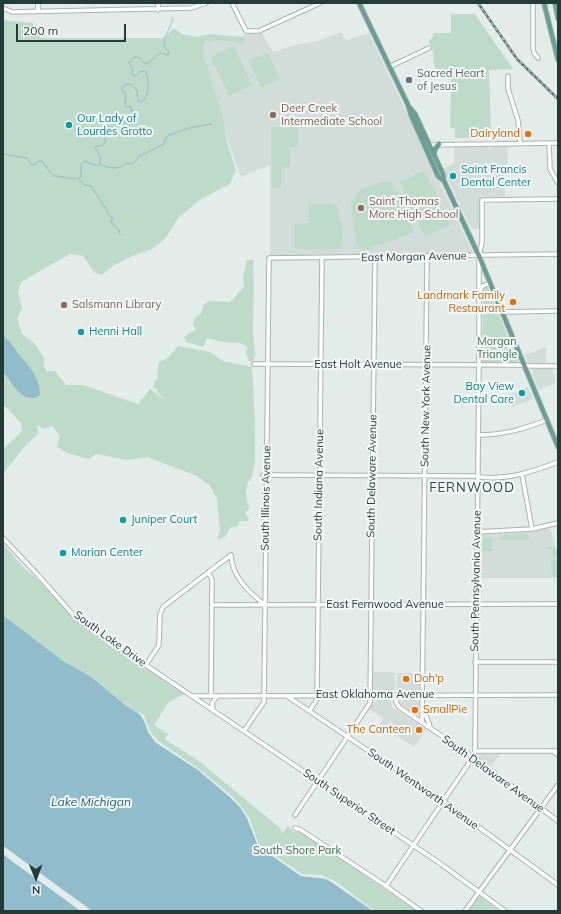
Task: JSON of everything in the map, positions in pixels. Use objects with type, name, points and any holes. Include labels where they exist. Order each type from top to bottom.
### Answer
[{"type":"main road","points":[[359,3],[408,105],[411,115],[443,174],[444,181],[479,256],[558,448]]},
{"type":"main road","points":[[544,3],[558,60]]},
{"type":"main road","points":[[555,3],[558,19]]},
{"type":"main road","points":[[434,155],[435,149],[439,144]]},
{"type":"main road","points":[[427,145],[438,176],[444,181]]},
{"type":"street","points":[[38,3],[38,11]]},
{"type":"street","points":[[158,3],[158,10]]},
{"type":"street","points":[[3,8],[12,12],[158,10],[191,8],[206,3]]},
{"type":"street","points":[[232,3],[246,31],[259,31],[320,3]]},
{"type":"street","points":[[532,3],[533,48],[538,58]]},
{"type":"street","points":[[389,67],[429,48]]},
{"type":"street","points":[[508,76],[508,89],[518,120],[520,143]]},
{"type":"street","points":[[549,143],[550,169],[558,183]]},
{"type":"street","points":[[427,145],[558,143]]},
{"type":"street","name":"South Pennsylvania Avenue","points":[[386,886],[473,757],[475,751],[480,290],[479,256],[482,242],[482,200],[558,199]]},
{"type":"street","name":"East Morgan Avenue","points":[[269,258],[558,254]]},
{"type":"street","name":"South Delaware Avenue","points":[[370,695],[375,257]]},
{"type":"street","name":"South New York Avenue","points":[[422,722],[427,257]]},
{"type":"street","name":"South Illinois Avenue","points":[[244,731],[264,702],[265,476],[269,258]]},
{"type":"street","name":"South Indiana Avenue","points":[[310,710],[317,699],[322,258]]},
{"type":"street","points":[[480,290],[483,286],[490,283]]},
{"type":"street","points":[[502,312],[558,311]]},
{"type":"street","name":"East Holt Avenue","points":[[254,364],[558,366]]},
{"type":"street","points":[[478,435],[496,435],[515,431],[547,420]]},
{"type":"street","points":[[265,476],[425,476],[493,478],[522,474],[558,462]]},
{"type":"street","points":[[522,474],[532,529]]},
{"type":"street","points":[[477,532],[532,529],[558,522]]},
{"type":"street","name":"South Lake Drive","points":[[3,538],[76,618],[192,696]]},
{"type":"street","points":[[146,665],[159,642],[161,611],[163,607],[231,555],[233,569],[244,587],[265,605]]},
{"type":"street","points":[[208,572],[212,579],[211,695]]},
{"type":"street","name":"East Fernwood Avenue","points":[[212,605],[558,604]]},
{"type":"street","points":[[475,662],[558,662]]},
{"type":"street","points":[[214,710],[212,703],[217,695]]},
{"type":"street","name":"South Wentworth Avenue","points":[[286,695],[443,801],[558,885]]},
{"type":"street","points":[[295,815],[370,703],[370,695]]},
{"type":"street","name":"South Delaware Avenue","points":[[396,695],[397,705],[473,757],[558,821]]},
{"type":"street","name":"East Oklahoma Avenue","points":[[192,696],[558,695]]},
{"type":"street","name":"South Superior Street","points":[[192,696],[414,845],[505,911]]},
{"type":"street","points":[[422,710],[430,728]]},
{"type":"street","points":[[475,751],[558,751]]},
{"type":"street","points":[[553,751],[558,755]]},
{"type":"street","points":[[465,911],[558,785]]},
{"type":"street","points":[[295,828],[301,830],[421,911]]},
{"type":"shaded area","name":"Saint Thomas More High School","points":[[341,32],[346,40],[369,33],[472,251],[471,253],[270,255],[270,165],[241,177],[190,37],[241,37],[246,34],[262,33],[273,52],[295,45],[318,41]]},
{"type":"shaded area","points":[[507,146],[508,172],[504,172],[505,197],[480,196],[481,229],[471,229],[443,169],[454,163],[454,147],[492,148]]},
{"type":"shaded area","points":[[546,347],[546,364],[528,363],[525,355]]},
{"type":"shaded area","points":[[533,369],[552,369],[556,383],[539,390],[532,373]]},
{"type":"shaded area","points":[[528,387],[533,399],[512,407],[508,395]]},
{"type":"shaded area","points":[[550,528],[556,549],[558,549],[558,578],[479,578],[481,535],[529,532]]},
{"type":"shaded area","points":[[372,672],[395,672],[395,691],[373,690]]},
{"type":"shaded area","points":[[397,673],[420,673],[419,689],[416,691],[397,691]]},
{"type":"shaded area","points":[[377,699],[389,699],[392,707],[426,729],[414,747],[380,725],[383,718],[369,709]]},
{"type":"shaded area","points":[[403,699],[419,700],[419,715],[400,704],[400,701]]},
{"type":"shaded area","points":[[479,754],[500,754],[491,766],[479,758]]},
{"type":"green space","points":[[451,14],[475,14],[513,69],[489,70],[491,138],[455,138],[455,128],[451,128],[450,126],[451,76],[445,76],[447,72],[443,70],[437,71],[434,65],[433,52],[429,41],[433,36],[433,33],[451,33]]},
{"type":"green space","points":[[3,20],[33,23],[41,38],[165,38],[171,30],[175,29],[182,34],[197,37],[209,34],[242,37],[245,40],[243,45],[224,40],[204,42],[202,50],[223,118],[226,139],[236,170],[230,184],[201,199],[178,218],[165,239],[152,249],[130,257],[113,266],[102,275],[94,272],[83,256],[70,254],[21,282],[18,293],[22,308],[17,318],[22,334],[35,344],[44,358],[44,367],[47,371],[55,371],[66,385],[83,385],[138,404],[150,389],[166,401],[158,393],[157,389],[153,388],[155,381],[158,378],[159,362],[168,358],[178,346],[210,352],[223,361],[252,367],[255,460],[252,477],[248,482],[246,491],[247,501],[250,507],[245,513],[249,518],[248,521],[240,521],[238,526],[230,528],[225,537],[217,539],[220,530],[217,499],[210,486],[197,476],[147,457],[127,460],[96,454],[89,459],[67,453],[57,447],[60,436],[52,426],[44,429],[37,425],[38,434],[25,446],[3,474],[3,449],[22,431],[21,423],[5,406],[3,409]]},
{"type":"green space","points":[[234,46],[252,85],[229,96],[211,57]]},
{"type":"green space","points":[[268,53],[279,79],[261,87],[249,61]]},
{"type":"green space","points":[[271,127],[298,127],[298,147],[290,147],[290,167],[281,168],[281,188],[272,188]]},
{"type":"green space","points":[[425,170],[450,225],[425,236],[400,182]]},
{"type":"green space","points":[[382,181],[391,181],[395,190],[398,192],[414,229],[413,232],[395,240],[363,250],[356,243],[351,204],[359,191]]},
{"type":"green space","points":[[308,204],[334,204],[337,207],[340,222],[342,222],[343,249],[295,249],[295,224],[310,223]]},
{"type":"green space","points":[[247,260],[254,260],[253,329],[255,355],[253,362],[249,361],[246,353],[248,348],[242,344],[226,343],[207,338],[203,347],[186,342],[184,337],[196,329],[193,325],[193,320],[201,313],[204,304],[210,301],[230,302],[244,287],[243,277]]},
{"type":"green space","name":"Morgan Triangle","points":[[486,287],[488,288],[518,360],[517,363],[482,362],[483,292]]},
{"type":"green space","points":[[528,534],[529,540],[500,540],[502,535]]},
{"type":"green space","points":[[482,537],[492,539],[492,551],[482,551]]},
{"type":"green space","name":"South Shore Park","points":[[3,544],[25,569],[42,583],[76,621],[184,694],[168,703],[154,725],[168,734],[165,739],[200,762],[280,828],[282,833],[288,826],[293,832],[298,831],[303,833],[417,911],[373,911],[334,883],[320,877],[301,876],[258,846],[256,842],[155,742],[148,732],[142,716],[125,705],[90,676],[63,661],[3,615]]},
{"type":"green space","points":[[555,546],[556,549],[558,549],[558,557],[551,555],[553,551],[552,549],[547,550],[546,548]]},
{"type":"green space","points":[[551,560],[558,560],[558,577],[552,577]]},
{"type":"green space","points":[[478,897],[481,897],[499,911],[468,911]]},
{"type":"water","points":[[3,335],[28,365],[35,376],[40,388],[40,395],[36,398],[27,397],[19,392],[4,371],[2,366]]},
{"type":"water","name":"Lake Michigan","points":[[3,615],[63,661],[90,676],[125,705],[142,716],[155,742],[198,770],[240,807],[247,818],[258,846],[301,876],[320,877],[334,883],[373,911],[92,911],[3,846]]},
{"type":"water","points":[[3,854],[81,911],[3,911]]},
{"type":"pier","points":[[138,711],[144,715],[150,731],[157,740],[199,769],[232,796],[249,817],[259,845],[302,874],[321,875],[335,881],[375,911],[327,879],[301,876],[258,846],[247,818],[240,807],[198,770],[155,742],[148,732]]},
{"type":"pier","points":[[3,846],[92,911],[89,911],[66,895],[3,848]]},
{"type":"pier","points":[[3,852],[83,911],[13,862],[3,854]]},
{"type":"waterway","points":[[3,154],[27,158],[32,165],[42,161],[53,176],[71,179],[81,177],[81,164],[84,161],[98,166],[100,164],[100,157],[95,147],[103,145],[106,141],[104,137],[107,131],[107,126],[121,131],[124,129],[122,123],[130,123],[134,118],[131,107],[125,106],[126,94],[122,91],[122,87],[128,84],[134,87],[139,102],[144,100],[146,97],[148,85],[146,72],[140,71],[137,75],[133,76],[133,70],[129,63],[134,57],[138,57],[146,64],[160,53],[168,55],[169,53],[164,42],[173,18]]},
{"type":"waterway","points":[[100,164],[114,168],[123,166],[126,163],[132,164],[138,157],[164,144],[166,137],[189,128],[212,124]]},
{"type":"waterway","points":[[79,180],[85,185],[91,186],[108,214],[112,217],[111,222],[119,230],[120,235]]},
{"type":"railway","points":[[478,3],[517,59],[558,99]]},
{"type":"place","name":"Sacred Heart of Jesus","points":[[409,80]]},
{"type":"place","name":"Deer Creek Intermediate School","points":[[273,115]]},
{"type":"place","name":"Our Lady of Lourdes Grotto","points":[[69,125]]},
{"type":"place","name":"Dairyland","points":[[528,134]]},
{"type":"place","name":"Saint Francis Dental Center","points":[[453,176]]},
{"type":"place","name":"Saint Thomas More High School","points":[[361,208]]},
{"type":"place","name":"Landmark Family Restaurant","points":[[513,302]]},
{"type":"place","name":"Salsmann Library","points":[[64,305]]},
{"type":"place","name":"Henni Hall","points":[[81,332]]},
{"type":"place","name":"Bay View Dental Care","points":[[522,393]]},
{"type":"place","name":"Juniper Court","points":[[123,520]]},
{"type":"place","name":"Marian Center","points":[[63,553]]},
{"type":"place","name":"Doh'p","points":[[406,679]]},
{"type":"place","name":"SmallPie","points":[[415,710]]},
{"type":"place","name":"The Canteen","points":[[419,730]]},
{"type":"district","name":"FERNWOOD","points":[[472,488]]}]
